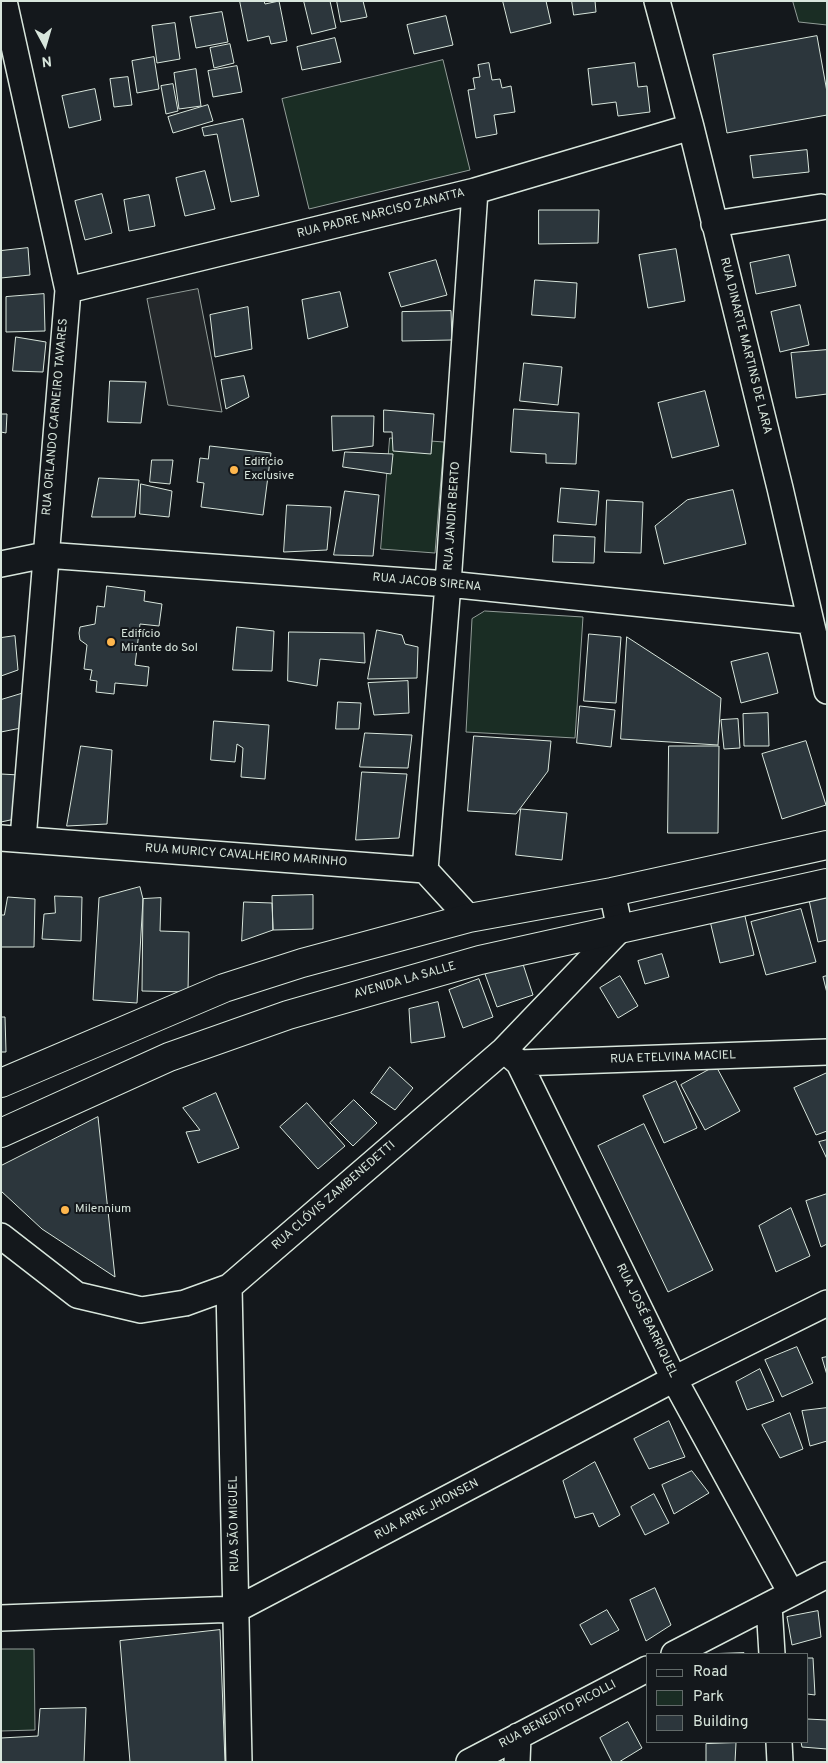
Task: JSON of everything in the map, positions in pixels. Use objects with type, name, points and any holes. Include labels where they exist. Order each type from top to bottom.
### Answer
[{"type":"main road","points":[[1,1083],[153,1020],[224,988],[302,962],[470,918],[612,892],[827,845]]},
{"type":"main road","name":"AVENIDA LA SALLE","points":[[1,1133],[169,1057],[288,1014],[480,960],[827,883]]},
{"type":"main road","points":[[153,1020],[169,1057]]},
{"type":"street","name":"RUA DINARTE MARTINS DE LARA","points":[[657,1],[691,127],[780,488],[809,620],[827,691]]},
{"type":"street","name":"RUA ORLANDO CARNEIRO TAVARES","points":[[7,3],[68,290],[44,555],[12,838]]},
{"type":"street","name":"RUA PADRE NARCISO ZANATTA","points":[[68,290],[475,191],[691,127]]},
{"type":"street","name":"RUA JANDIR BERTO","points":[[425,870],[448,584],[475,191]]},
{"type":"street","points":[[714,224],[821,207]]},
{"type":"street","name":"RUA JACOB SIRENA","points":[[1,564],[44,555],[448,584],[809,620]]},
{"type":"street","name":"RUA MURICY CAVALHEIRO MARINHO","points":[[12,838],[425,870]]},
{"type":"street","points":[[425,870],[470,918]]},
{"type":"street","points":[[612,892],[620,929]]},
{"type":"street","name":"RUA CLÓVIS ZAMBENEDETTI","points":[[1,1236],[77,1295],[141,1310],[185,1303],[229,1287],[511,1056],[620,929]]},
{"type":"street","name":"RUA ETELVINA MACIEL","points":[[511,1056],[827,1052]]},
{"type":"street","name":"RUA JOSÉ BARRIQUEL","points":[[511,1056],[674,1379],[791,1593]]},
{"type":"street","name":"RUA SÃO MIGUEL","points":[[229,1287],[239,1762]]},
{"type":"street","name":"RUA ARNE JHONSEN","points":[[1,1618],[237,1609],[674,1379],[827,1303]]},
{"type":"street","points":[[676,1653],[827,1575]]},
{"type":"street","points":[[769,1605],[772,1653]]},
{"type":"street","name":"RUA BENEDITO PICOLLI","points":[[469,1762],[646,1670]]},
{"type":"street","points":[[518,1736],[518,1762]]},
{"type":"street","points":[[779,1743],[780,1762]]},
{"type":"green space","points":[[793,1],[827,1],[827,25],[799,22]]},
{"type":"green space","points":[[443,60],[470,170],[309,209],[282,99]]},
{"type":"green space","points":[[390,438],[444,442],[435,553],[381,549]]},
{"type":"green space","points":[[485,611],[583,617],[575,738],[466,732],[472,619]]},
{"type":"green space","points":[[1,1649],[34,1649],[35,1730],[1,1731]]},
{"type":"shaded area","points":[[198,289],[222,412],[168,405],[147,299]]},
{"type":"building","points":[[240,1],[264,1],[265,4],[279,1],[287,41],[271,44],[269,36],[248,41]]},
{"type":"building","points":[[304,1],[330,1],[336,28],[312,34]]},
{"type":"building","points":[[337,1],[363,1],[367,17],[341,22]]},
{"type":"building","points":[[503,1],[546,1],[551,23],[511,33]]},
{"type":"building","points":[[572,1],[595,1],[596,12],[574,15]]},
{"type":"building","points":[[222,12],[228,42],[196,48],[190,17]]},
{"type":"building","points":[[446,16],[453,45],[414,54],[407,25]]},
{"type":"building","points":[[175,23],[180,59],[157,63],[152,26]]},
{"type":"building","points":[[817,36],[827,92],[827,115],[727,133],[713,55]]},
{"type":"building","points":[[335,38],[341,62],[302,70],[297,47]]},
{"type":"building","points":[[230,44],[234,63],[214,68],[210,48]]},
{"type":"building","points":[[154,57],[159,89],[137,93],[132,61]]},
{"type":"building","points":[[489,63],[492,80],[500,79],[502,88],[511,86],[515,112],[494,115],[497,134],[476,138],[468,90],[475,89],[473,78],[480,77],[478,65]]},
{"type":"building","points":[[635,63],[638,87],[647,86],[650,112],[618,116],[616,102],[592,105],[588,69]]},
{"type":"building","points":[[237,66],[242,92],[213,97],[208,71]]},
{"type":"building","points":[[196,69],[201,106],[179,109],[174,73]]},
{"type":"building","points":[[128,77],[132,105],[114,107],[110,79]]},
{"type":"building","points":[[173,84],[178,111],[166,114],[161,86]]},
{"type":"building","points":[[95,89],[101,120],[69,128],[62,96]]},
{"type":"building","points":[[208,105],[213,121],[173,133],[168,117]]},
{"type":"building","points":[[243,119],[259,196],[231,202],[217,134],[204,136],[202,128]]},
{"type":"building","points":[[807,150],[809,172],[753,178],[750,156]]},
{"type":"building","points":[[205,171],[215,209],[185,216],[176,178]]},
{"type":"building","points":[[102,194],[112,233],[85,240],[75,201]]},
{"type":"building","points":[[149,195],[155,226],[129,231],[124,200]]},
{"type":"building","points":[[539,210],[599,210],[598,243],[539,244]]},
{"type":"building","points":[[28,248],[30,275],[1,278],[1,251]]},
{"type":"building","points":[[676,249],[685,301],[648,308],[639,255]]},
{"type":"building","points":[[789,255],[796,286],[756,294],[750,263]]},
{"type":"building","points":[[436,260],[447,295],[401,307],[389,273]]},
{"type":"building","points":[[535,280],[577,283],[575,318],[532,315]]},
{"type":"building","points":[[340,292],[348,327],[308,339],[302,300]]},
{"type":"building","points":[[44,294],[45,331],[6,332],[6,297]]},
{"type":"building","points":[[800,305],[809,345],[780,352],[771,312]]},
{"type":"building","points":[[248,307],[252,349],[215,357],[210,315]]},
{"type":"building","points":[[451,311],[452,340],[402,341],[402,312]]},
{"type":"building","points":[[16,337],[46,342],[43,372],[13,371]]},
{"type":"building","points":[[827,350],[827,394],[796,398],[791,353]]},
{"type":"building","points":[[524,363],[562,367],[558,405],[520,401]]},
{"type":"building","points":[[244,376],[249,397],[226,409],[221,380]]},
{"type":"building","points":[[110,381],[146,382],[141,423],[108,422]]},
{"type":"building","points":[[705,391],[719,446],[672,458],[658,403]]},
{"type":"building","points":[[514,409],[579,413],[576,464],[546,463],[546,454],[511,452]]},
{"type":"building","points":[[384,410],[434,414],[431,454],[393,451],[392,432],[384,432]]},
{"type":"building","points":[[1,414],[7,414],[6,433],[1,432]]},
{"type":"building","points":[[332,416],[374,416],[373,446],[333,451]]},
{"type":"building","name":"Edifício Exclusive","points":[[210,446],[271,453],[263,515],[201,507],[204,483],[197,482],[200,458],[208,459]]},
{"type":"building","points":[[345,452],[393,454],[391,474],[343,467]]},
{"type":"building","points":[[152,460],[173,460],[170,484],[150,482]]},
{"type":"building","points":[[99,478],[139,480],[135,517],[92,517]]},
{"type":"building","points":[[141,484],[172,491],[169,517],[140,514]]},
{"type":"building","points":[[561,488],[599,491],[596,525],[558,522]]},
{"type":"building","points":[[733,490],[746,544],[664,564],[655,526],[687,500]]},
{"type":"building","points":[[345,491],[379,495],[373,556],[334,555]]},
{"type":"building","points":[[607,500],[643,502],[641,553],[605,552]]},
{"type":"building","points":[[287,505],[331,507],[327,550],[284,552]]},
{"type":"building","points":[[554,535],[595,537],[594,563],[553,562]]},
{"type":"building","name":"Edifício Mirante do Sol","points":[[107,586],[145,591],[144,601],[162,604],[159,626],[140,624],[135,665],[149,667],[147,686],[115,683],[114,694],[96,692],[97,681],[90,680],[92,670],[84,669],[87,645],[80,640],[79,633],[80,627],[95,624],[97,606],[104,607]]},
{"type":"building","points":[[237,627],[274,631],[272,671],[233,670]]},
{"type":"building","points":[[377,630],[402,635],[405,644],[418,647],[417,678],[368,679]]},
{"type":"building","points":[[289,632],[364,633],[365,663],[320,659],[317,686],[288,681]]},
{"type":"building","points":[[589,634],[621,637],[616,703],[584,701]]},
{"type":"building","points":[[15,636],[18,670],[1,676],[1,638]]},
{"type":"building","points":[[627,637],[721,698],[718,745],[621,739]]},
{"type":"building","points":[[768,653],[778,693],[741,703],[731,662]]},
{"type":"building","points":[[408,681],[409,713],[374,715],[368,683]]},
{"type":"building","points":[[24,693],[21,728],[1,732],[1,700]]},
{"type":"building","points":[[338,702],[361,703],[359,729],[336,729]]},
{"type":"building","points":[[580,706],[615,710],[611,747],[577,743]]},
{"type":"building","points":[[768,713],[769,746],[744,746],[743,714]]},
{"type":"building","points":[[738,719],[740,748],[724,749],[721,720]]},
{"type":"building","points":[[214,721],[269,725],[265,779],[241,777],[243,748],[237,744],[235,762],[211,760]]},
{"type":"building","points":[[365,733],[412,735],[408,768],[360,767]]},
{"type":"building","points":[[474,736],[551,741],[548,771],[516,814],[468,811]]},
{"type":"building","points":[[806,741],[826,805],[782,819],[762,754]]},
{"type":"building","points":[[81,746],[112,750],[107,824],[67,826]]},
{"type":"building","points":[[669,746],[719,746],[718,833],[668,833]]},
{"type":"building","points":[[362,772],[407,774],[399,838],[356,840]]},
{"type":"building","points":[[1,774],[19,775],[15,819],[1,822]]},
{"type":"building","points":[[521,809],[567,813],[562,860],[516,855]]},
{"type":"building","points":[[140,887],[143,899],[137,1003],[93,1000],[99,898]]},
{"type":"building","points":[[313,895],[313,929],[273,930],[272,896]]},
{"type":"building","points":[[55,896],[82,897],[81,941],[42,939],[44,914],[55,913]]},
{"type":"building","points":[[827,896],[827,940],[818,942],[809,900]]},
{"type":"building","points":[[8,897],[35,899],[34,947],[1,947],[1,915],[4,915]]},
{"type":"building","points":[[161,898],[160,931],[189,932],[188,992],[142,991],[143,899]]},
{"type":"building","points":[[244,902],[272,903],[273,930],[242,941]]},
{"type":"building","points":[[801,909],[816,962],[766,975],[751,922]]},
{"type":"building","points":[[744,912],[754,955],[720,963],[710,921]]},
{"type":"building","points":[[662,954],[669,977],[645,984],[638,961]]},
{"type":"building","points":[[522,961],[533,995],[497,1007],[485,974]]},
{"type":"building","points":[[620,976],[638,1006],[618,1018],[600,988]]},
{"type":"building","points":[[827,976],[827,993],[823,977]]},
{"type":"building","points":[[479,979],[493,1017],[463,1028],[449,990]]},
{"type":"building","points":[[438,1002],[445,1037],[411,1043],[409,1009]]},
{"type":"building","points":[[1,1017],[5,1017],[6,1052],[1,1052]]},
{"type":"building","points":[[716,1066],[740,1111],[705,1130],[681,1085]]},
{"type":"building","points":[[390,1067],[413,1088],[395,1110],[371,1093]]},
{"type":"building","points":[[827,1073],[827,1131],[816,1135],[794,1088]]},
{"type":"building","points":[[676,1081],[697,1128],[664,1143],[643,1096]]},
{"type":"building","points":[[216,1093],[239,1148],[198,1163],[186,1132],[200,1130],[183,1108]]},
{"type":"building","points":[[354,1100],[377,1123],[353,1146],[330,1123]]},
{"type":"building","points":[[307,1103],[345,1146],[318,1169],[280,1127]]},
{"type":"building","name":"Milennium","points":[[98,1117],[115,1277],[42,1229],[1,1191],[1,1166]]},
{"type":"building","points":[[644,1124],[713,1270],[668,1292],[598,1146]]},
{"type":"building","points":[[827,1140],[827,1159],[819,1142]]},
{"type":"building","points":[[827,1194],[827,1244],[821,1247],[806,1201]]},
{"type":"building","points":[[791,1208],[810,1256],[776,1272],[759,1226]]},
{"type":"building","points":[[797,1347],[813,1383],[782,1397],[765,1360]]},
{"type":"building","points":[[827,1357],[827,1375],[822,1358]]},
{"type":"building","points":[[760,1369],[774,1401],[747,1410],[736,1382]]},
{"type":"building","points":[[827,1408],[827,1441],[810,1446],[802,1411]]},
{"type":"building","points":[[790,1413],[803,1449],[780,1458],[762,1425]]},
{"type":"building","points":[[669,1421],[685,1457],[649,1469],[634,1439]]},
{"type":"building","points":[[595,1462],[620,1515],[599,1527],[593,1513],[575,1518],[563,1481]]},
{"type":"building","points":[[692,1471],[709,1493],[674,1514],[662,1485]]},
{"type":"building","points":[[654,1494],[669,1523],[645,1535],[631,1507]]},
{"type":"building","points":[[655,1588],[671,1625],[646,1641],[630,1600]]},
{"type":"building","points":[[607,1610],[619,1630],[591,1645],[580,1625]]},
{"type":"building","points":[[818,1611],[821,1637],[792,1645],[787,1617]]},
{"type":"building","points":[[220,1630],[225,1762],[130,1762],[120,1641]]},
{"type":"building","points":[[808,1658],[813,1658],[815,1695],[808,1694]]},
{"type":"building","points":[[86,1708],[84,1762],[1,1762],[1,1738],[38,1736],[40,1709]]},
{"type":"building","points":[[808,1719],[827,1720],[827,1749],[802,1747],[801,1743],[808,1743]]},
{"type":"building","points":[[628,1722],[642,1748],[619,1762],[612,1762],[600,1738]]},
{"type":"building","points":[[736,1743],[735,1762],[706,1762],[706,1744]]},
{"type":"place","name":"Edifício Exclusive","points":[[234,470]]},
{"type":"place","name":"Edifício Mirante do Sol","points":[[111,642]]},
{"type":"place","name":"Milennium","points":[[65,1210]]}]
